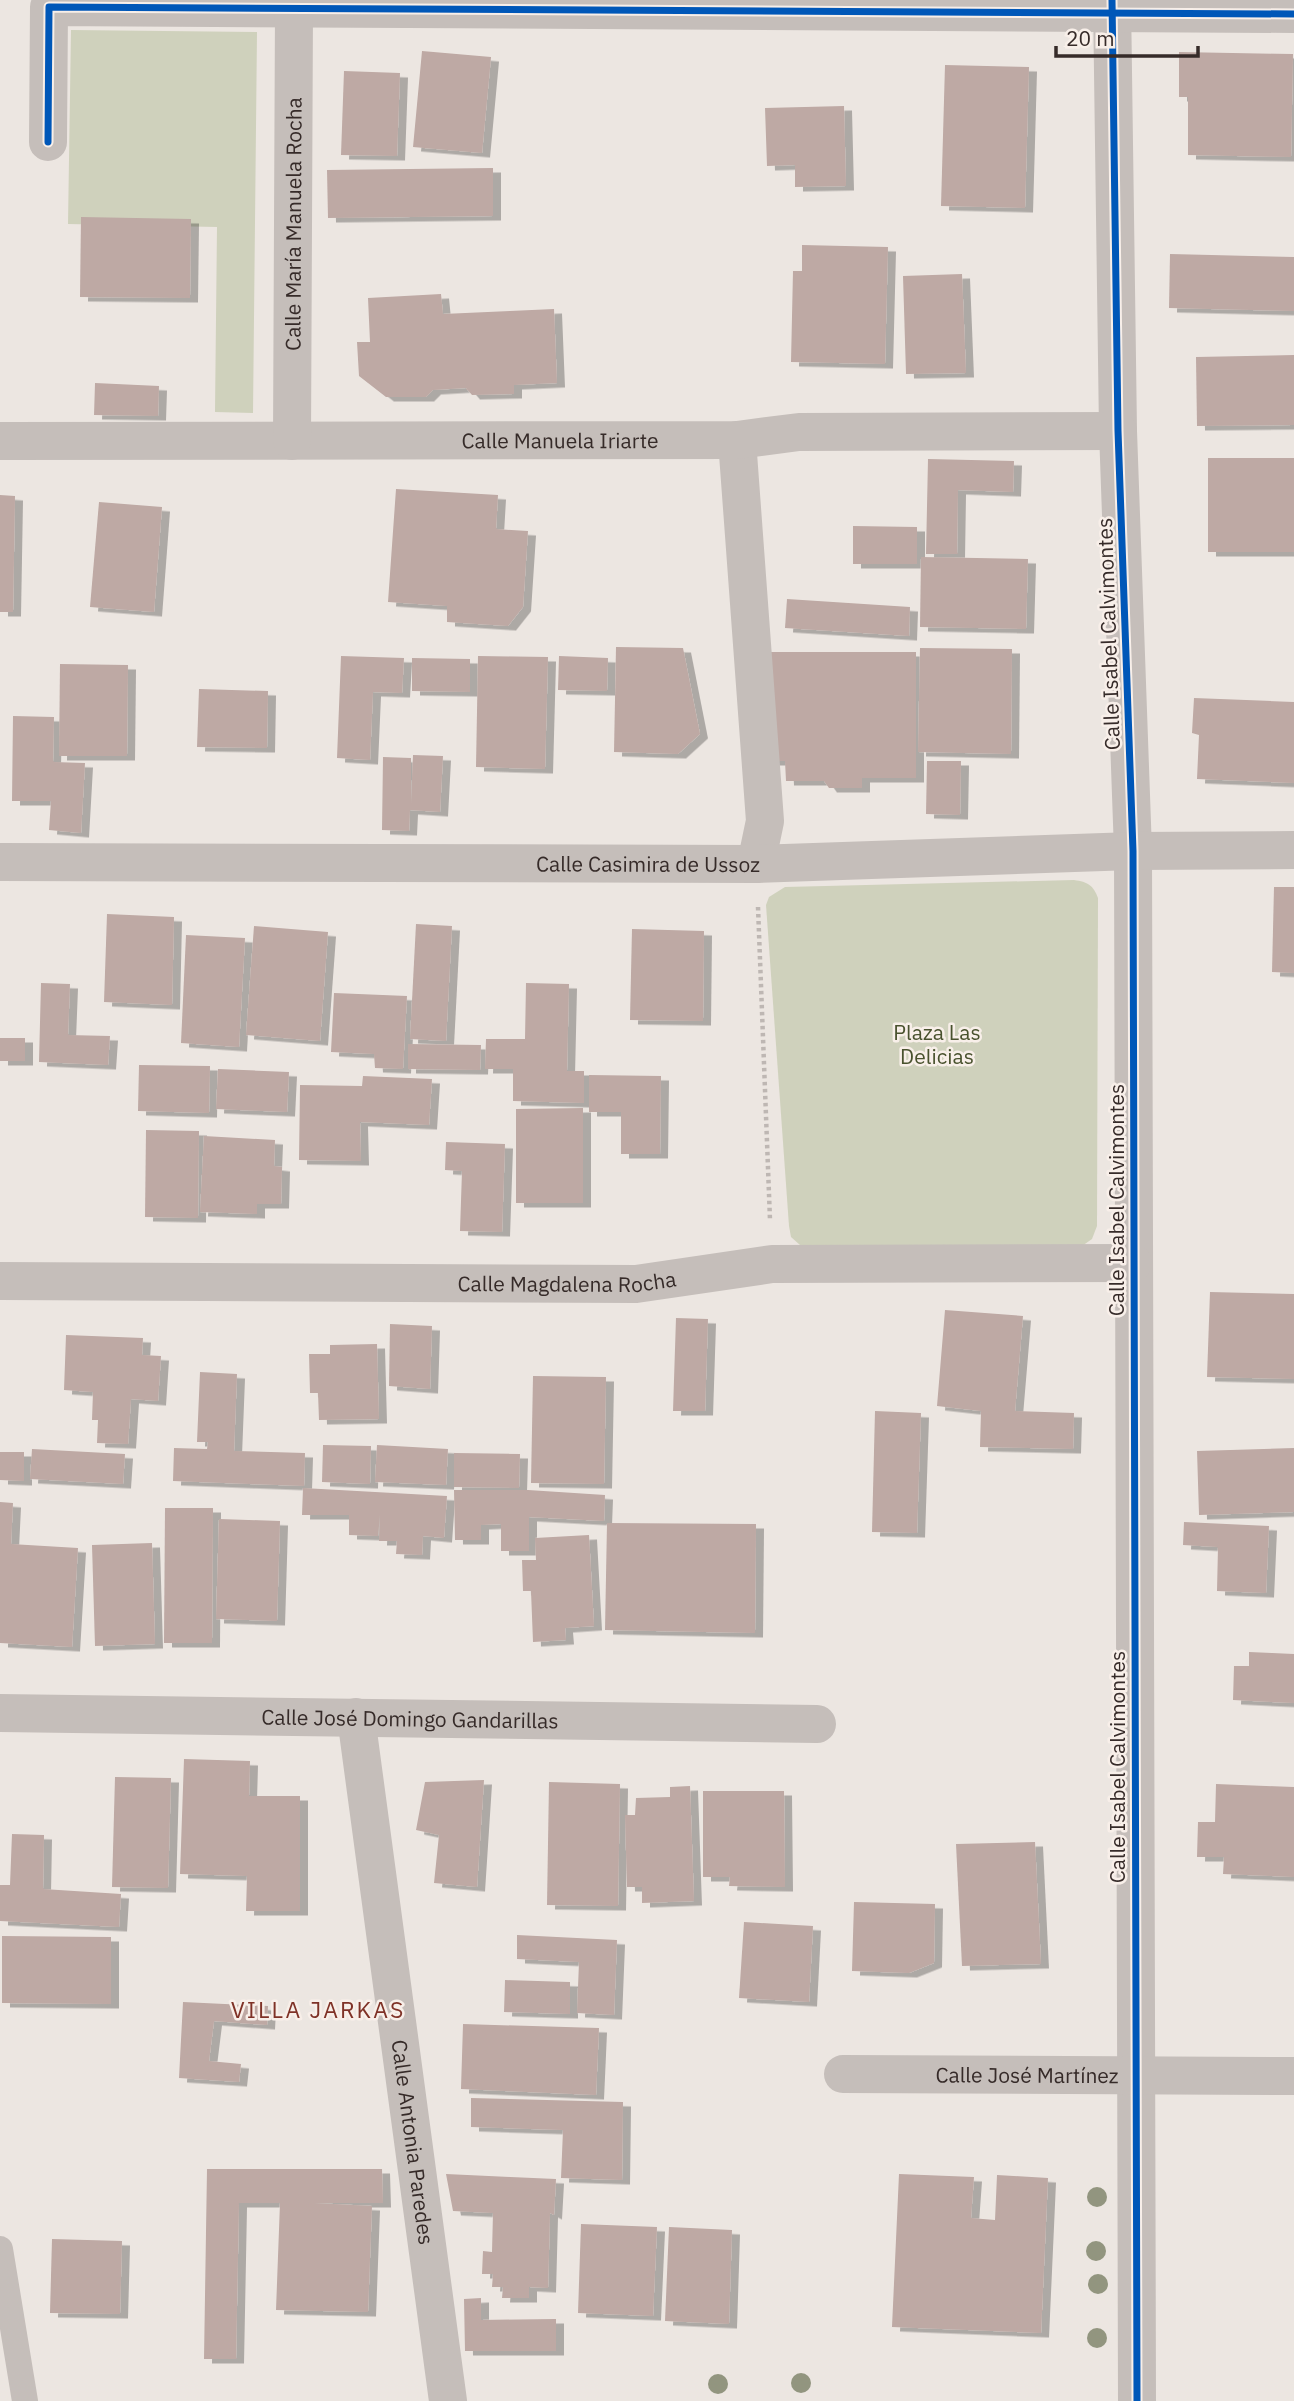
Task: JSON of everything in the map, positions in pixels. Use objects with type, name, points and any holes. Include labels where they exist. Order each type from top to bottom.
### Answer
[{"type":"street","points":[[48,142],[49,7],[1112,7],[1294,14]]},
{"type":"street","name":"Calle Isabel Calvimontes","points":[[1112,7],[1118,431],[1133,851],[1137,2401]]},
{"type":"street","name":"Calle María Manuela Rocha","points":[[292,441],[294,9]]},
{"type":"street","name":"Calle Manuela Iriarte","points":[[0,441],[737,440],[799,432],[1118,431]]},
{"type":"street","points":[[737,440],[765,821],[756,864]]},
{"type":"street","name":"Calle Casimira de Ussoz","points":[[0,862],[756,864],[1133,851],[1294,850]]},
{"type":"street","name":"Calle Magdalena Rocha","points":[[0,1281],[636,1284],[772,1264],[1133,1263]]},
{"type":"street","name":"Calle José Domingo Gandarillas","points":[[0,1713],[817,1724]]},
{"type":"street","name":"Calle Antonia Paredes","points":[[356,1717],[448,2401]]},
{"type":"street","name":"Calle José Martínez","points":[[843,2074],[1294,2076]]},
{"type":"lane","points":[[0,2249],[25,2401]]},
{"type":"path","points":[[756,864],[772,1264]]},
{"type":"green space","points":[[71,30],[257,32],[253,413],[215,412],[217,227],[68,224]]},
{"type":"green space","name":"Plaza Las Delicias","points":[[1074,880],[1089,885],[1098,898],[1097,1226],[1092,1239],[1082,1246],[800,1245],[791,1237],[789,1226],[766,905],[769,897],[785,887]]},
{"type":"building","points":[[422,51],[491,57],[482,153],[413,147]]},
{"type":"building","points":[[1179,52],[1293,54],[1291,157],[1188,155],[1188,97],[1179,97]]},
{"type":"building","points":[[945,65],[1029,67],[1025,208],[941,206]]},
{"type":"building","points":[[344,71],[400,73],[397,156],[341,155]]},
{"type":"building","points":[[844,106],[846,186],[795,187],[795,165],[767,166],[765,108]]},
{"type":"building","points":[[493,168],[493,216],[328,218],[327,170]]},
{"type":"building","points":[[81,217],[191,219],[190,298],[80,297]]},
{"type":"building","points":[[802,245],[888,247],[885,364],[791,362],[793,271],[802,271]]},
{"type":"building","points":[[1170,254],[1294,257],[1294,311],[1169,308]]},
{"type":"building","points":[[962,274],[966,373],[906,374],[903,276]]},
{"type":"building","points":[[441,294],[443,314],[554,309],[557,383],[514,385],[514,394],[472,395],[466,388],[433,390],[426,397],[386,397],[359,376],[357,342],[370,342],[368,298]]},
{"type":"building","points":[[1294,355],[1294,425],[1197,426],[1196,357]]},
{"type":"building","points":[[95,383],[159,386],[158,416],[94,415]]},
{"type":"building","points":[[1208,458],[1294,458],[1294,552],[1208,552]]},
{"type":"building","points":[[928,459],[1014,461],[1013,492],[958,490],[957,554],[926,554]]},
{"type":"building","points":[[396,489],[498,495],[496,529],[528,531],[523,607],[508,626],[447,622],[447,606],[388,602]]},
{"type":"building","points":[[0,495],[15,496],[13,612],[0,612]]},
{"type":"building","points":[[99,502],[162,507],[154,612],[90,607]]},
{"type":"building","points":[[853,526],[917,527],[917,564],[853,564]]},
{"type":"building","points":[[921,557],[1028,559],[1026,629],[920,627]]},
{"type":"building","points":[[787,599],[910,607],[909,636],[785,628]]},
{"type":"building","points":[[616,647],[683,648],[700,734],[678,754],[614,752]]},
{"type":"building","points":[[920,648],[1012,649],[1011,754],[918,752]]},
{"type":"building","points":[[771,652],[916,652],[916,778],[862,778],[862,788],[829,788],[824,781],[786,781],[785,761],[770,761]]},
{"type":"building","points":[[341,656],[404,658],[402,693],[373,692],[370,760],[337,758]]},
{"type":"building","points":[[478,656],[548,657],[545,769],[476,767]]},
{"type":"building","points":[[559,656],[608,658],[607,691],[558,690]]},
{"type":"building","points":[[412,658],[470,659],[470,692],[412,691]]},
{"type":"building","points":[[60,664],[128,665],[127,756],[59,756]]},
{"type":"building","points":[[199,689],[268,691],[267,748],[197,747]]},
{"type":"building","points":[[1194,698],[1294,702],[1294,783],[1197,779],[1199,735],[1192,733]]},
{"type":"building","points":[[13,716],[54,717],[53,762],[85,763],[81,833],[49,830],[51,801],[12,801]]},
{"type":"building","points":[[413,755],[443,756],[440,812],[410,810],[409,831],[382,830],[383,757],[411,758],[411,804]]},
{"type":"building","points":[[927,761],[961,761],[960,815],[926,814]]},
{"type":"building","points":[[1274,887],[1294,887],[1294,973],[1272,972]]},
{"type":"building","points":[[107,914],[174,917],[172,1005],[104,1002]]},
{"type":"building","points":[[416,924],[452,926],[446,1041],[410,1039]]},
{"type":"building","points":[[254,926],[328,932],[320,1041],[246,1035]]},
{"type":"building","points":[[632,929],[704,931],[703,1021],[630,1020]]},
{"type":"building","points":[[186,935],[245,938],[239,1047],[181,1043]]},
{"type":"building","points":[[41,983],[70,984],[68,1035],[110,1036],[108,1065],[39,1062]]},
{"type":"building","points":[[526,983],[569,984],[567,1071],[584,1071],[584,1103],[513,1101],[513,1069],[485,1069],[486,1039],[525,1039]]},
{"type":"building","points":[[334,993],[407,996],[403,1069],[375,1068],[374,1054],[331,1052]]},
{"type":"building","points":[[0,1038],[25,1038],[25,1061],[0,1061]]},
{"type":"building","points":[[408,1044],[481,1045],[480,1070],[408,1069]]},
{"type":"building","points":[[139,1065],[210,1066],[209,1113],[138,1111]]},
{"type":"building","points":[[218,1069],[289,1072],[287,1112],[216,1109]]},
{"type":"building","points":[[589,1075],[661,1076],[660,1154],[621,1154],[621,1112],[589,1112]]},
{"type":"building","points":[[363,1076],[432,1079],[429,1125],[360,1122],[361,1161],[299,1160],[300,1085],[362,1086]]},
{"type":"building","points":[[583,1108],[583,1203],[516,1203],[516,1109]]},
{"type":"building","points":[[146,1130],[199,1131],[198,1218],[145,1217]]},
{"type":"building","points":[[204,1136],[275,1140],[274,1166],[282,1167],[281,1204],[257,1204],[257,1214],[200,1212]]},
{"type":"building","points":[[446,1142],[505,1144],[502,1232],[460,1231],[462,1171],[445,1170]]},
{"type":"building","points":[[1210,1292],[1294,1294],[1294,1379],[1207,1377]]},
{"type":"building","points":[[945,1310],[1023,1316],[1015,1411],[1074,1413],[1073,1449],[980,1447],[981,1411],[937,1406]]},
{"type":"building","points":[[676,1318],[708,1319],[705,1411],[673,1411]]},
{"type":"building","points":[[390,1324],[432,1326],[430,1389],[389,1386]]},
{"type":"building","points":[[66,1335],[143,1338],[142,1355],[161,1356],[158,1401],[131,1399],[128,1444],[97,1443],[98,1420],[92,1420],[93,1392],[64,1390]]},
{"type":"building","points":[[377,1344],[379,1419],[319,1420],[318,1393],[310,1393],[309,1354],[330,1354],[330,1345]]},
{"type":"building","points":[[200,1372],[237,1374],[234,1451],[305,1453],[304,1486],[173,1481],[174,1448],[207,1449],[208,1442],[197,1442]]},
{"type":"building","points":[[533,1376],[606,1377],[604,1484],[531,1483]]},
{"type":"building","points":[[875,1411],[921,1413],[917,1533],[872,1532]]},
{"type":"building","points":[[323,1445],[371,1446],[370,1484],[322,1482]]},
{"type":"building","points":[[377,1445],[448,1449],[446,1485],[375,1482]]},
{"type":"building","points":[[1294,1448],[1294,1512],[1199,1515],[1197,1451]]},
{"type":"building","points":[[32,1449],[125,1454],[123,1484],[30,1479]]},
{"type":"building","points":[[0,1452],[24,1452],[24,1481],[0,1480]]},
{"type":"building","points":[[454,1453],[520,1454],[519,1488],[454,1487]]},
{"type":"building","points":[[303,1488],[447,1496],[444,1538],[423,1536],[422,1555],[396,1554],[397,1541],[379,1541],[380,1515],[378,1536],[349,1535],[349,1515],[302,1515]]},
{"type":"building","points":[[454,1490],[528,1490],[605,1495],[604,1521],[529,1517],[529,1551],[501,1551],[501,1524],[481,1525],[481,1540],[455,1540]]},
{"type":"building","points":[[0,1502],[13,1503],[11,1544],[78,1548],[72,1647],[0,1643]]},
{"type":"building","points":[[165,1508],[213,1508],[212,1643],[164,1643]]},
{"type":"building","points":[[219,1519],[280,1521],[277,1621],[216,1619]]},
{"type":"building","points":[[1184,1522],[1269,1526],[1266,1593],[1217,1591],[1218,1547],[1183,1545]]},
{"type":"building","points":[[607,1523],[756,1524],[755,1633],[605,1630]]},
{"type":"building","points":[[589,1535],[594,1626],[565,1628],[566,1640],[533,1642],[531,1591],[523,1591],[522,1560],[536,1560],[535,1538]]},
{"type":"building","points":[[152,1543],[155,1644],[95,1646],[92,1545]]},
{"type":"building","points":[[1249,1652],[1294,1654],[1294,1703],[1233,1700],[1234,1666],[1249,1666]]},
{"type":"building","points":[[184,1759],[250,1761],[249,1796],[300,1796],[300,1911],[246,1911],[247,1876],[180,1874]]},
{"type":"building","points":[[115,1777],[171,1778],[168,1888],[112,1887]]},
{"type":"building","points":[[484,1780],[477,1887],[434,1883],[439,1835],[416,1830],[425,1782]]},
{"type":"building","points":[[549,1782],[620,1784],[618,1906],[547,1905]]},
{"type":"building","points":[[1216,1784],[1294,1787],[1294,1877],[1223,1874],[1224,1857],[1197,1857],[1198,1822],[1215,1822]]},
{"type":"building","points":[[690,1786],[694,1901],[642,1903],[642,1887],[627,1887],[625,1815],[635,1815],[636,1798],[670,1797],[670,1787]]},
{"type":"building","points":[[703,1791],[784,1791],[785,1887],[729,1886],[730,1877],[703,1877]]},
{"type":"building","points":[[12,1834],[44,1835],[43,1889],[121,1894],[119,1927],[0,1921],[0,1885],[10,1885]]},
{"type":"building","points":[[1035,1842],[1041,1964],[962,1966],[956,1844]]},
{"type":"building","points":[[854,1902],[935,1904],[934,1963],[909,1973],[852,1971]]},
{"type":"building","points":[[744,1922],[813,1926],[809,2002],[739,1998]]},
{"type":"building","points":[[517,1935],[617,1940],[614,2015],[577,2013],[579,1962],[517,1959]]},
{"type":"building","points":[[2,1936],[111,1937],[111,2004],[2,2003]]},
{"type":"building","points":[[505,1980],[570,1982],[570,2014],[504,2012]]},
{"type":"building","points":[[183,2002],[268,2006],[267,2025],[214,2021],[209,2061],[241,2064],[239,2082],[179,2078]]},
{"type":"building","points":[[463,2024],[599,2028],[596,2095],[461,2089]]},
{"type":"building","points":[[471,2098],[623,2102],[622,2180],[561,2178],[563,2130],[471,2127]]},
{"type":"building","points":[[207,2169],[382,2169],[383,2203],[314,2203],[372,2206],[368,2312],[276,2310],[280,2203],[239,2203],[236,2359],[204,2359]]},
{"type":"building","points":[[446,2174],[556,2179],[554,2215],[550,2213],[548,2288],[529,2287],[529,2298],[502,2298],[503,2287],[492,2287],[493,2274],[482,2274],[483,2251],[492,2252],[493,2213],[453,2211]]},
{"type":"building","points":[[899,2174],[974,2177],[971,2218],[995,2220],[997,2175],[1048,2178],[1041,2333],[892,2327]]},
{"type":"building","points":[[581,2224],[657,2227],[653,2316],[578,2313]]},
{"type":"building","points":[[669,2227],[732,2230],[729,2324],[665,2321]]},
{"type":"building","points":[[52,2239],[122,2241],[120,2314],[50,2313]]},
{"type":"building","points":[[481,2298],[481,2320],[556,2319],[556,2351],[465,2351],[464,2299]]},
{"type":"cycle path","points":[[1112,0],[1118,431],[1133,851],[1137,2401]]},
{"type":"cycle path","points":[[48,142],[49,7],[1294,14]]},
{"type":"district","name":"VILLA JARKAS","points":[[318,2009]]}]
